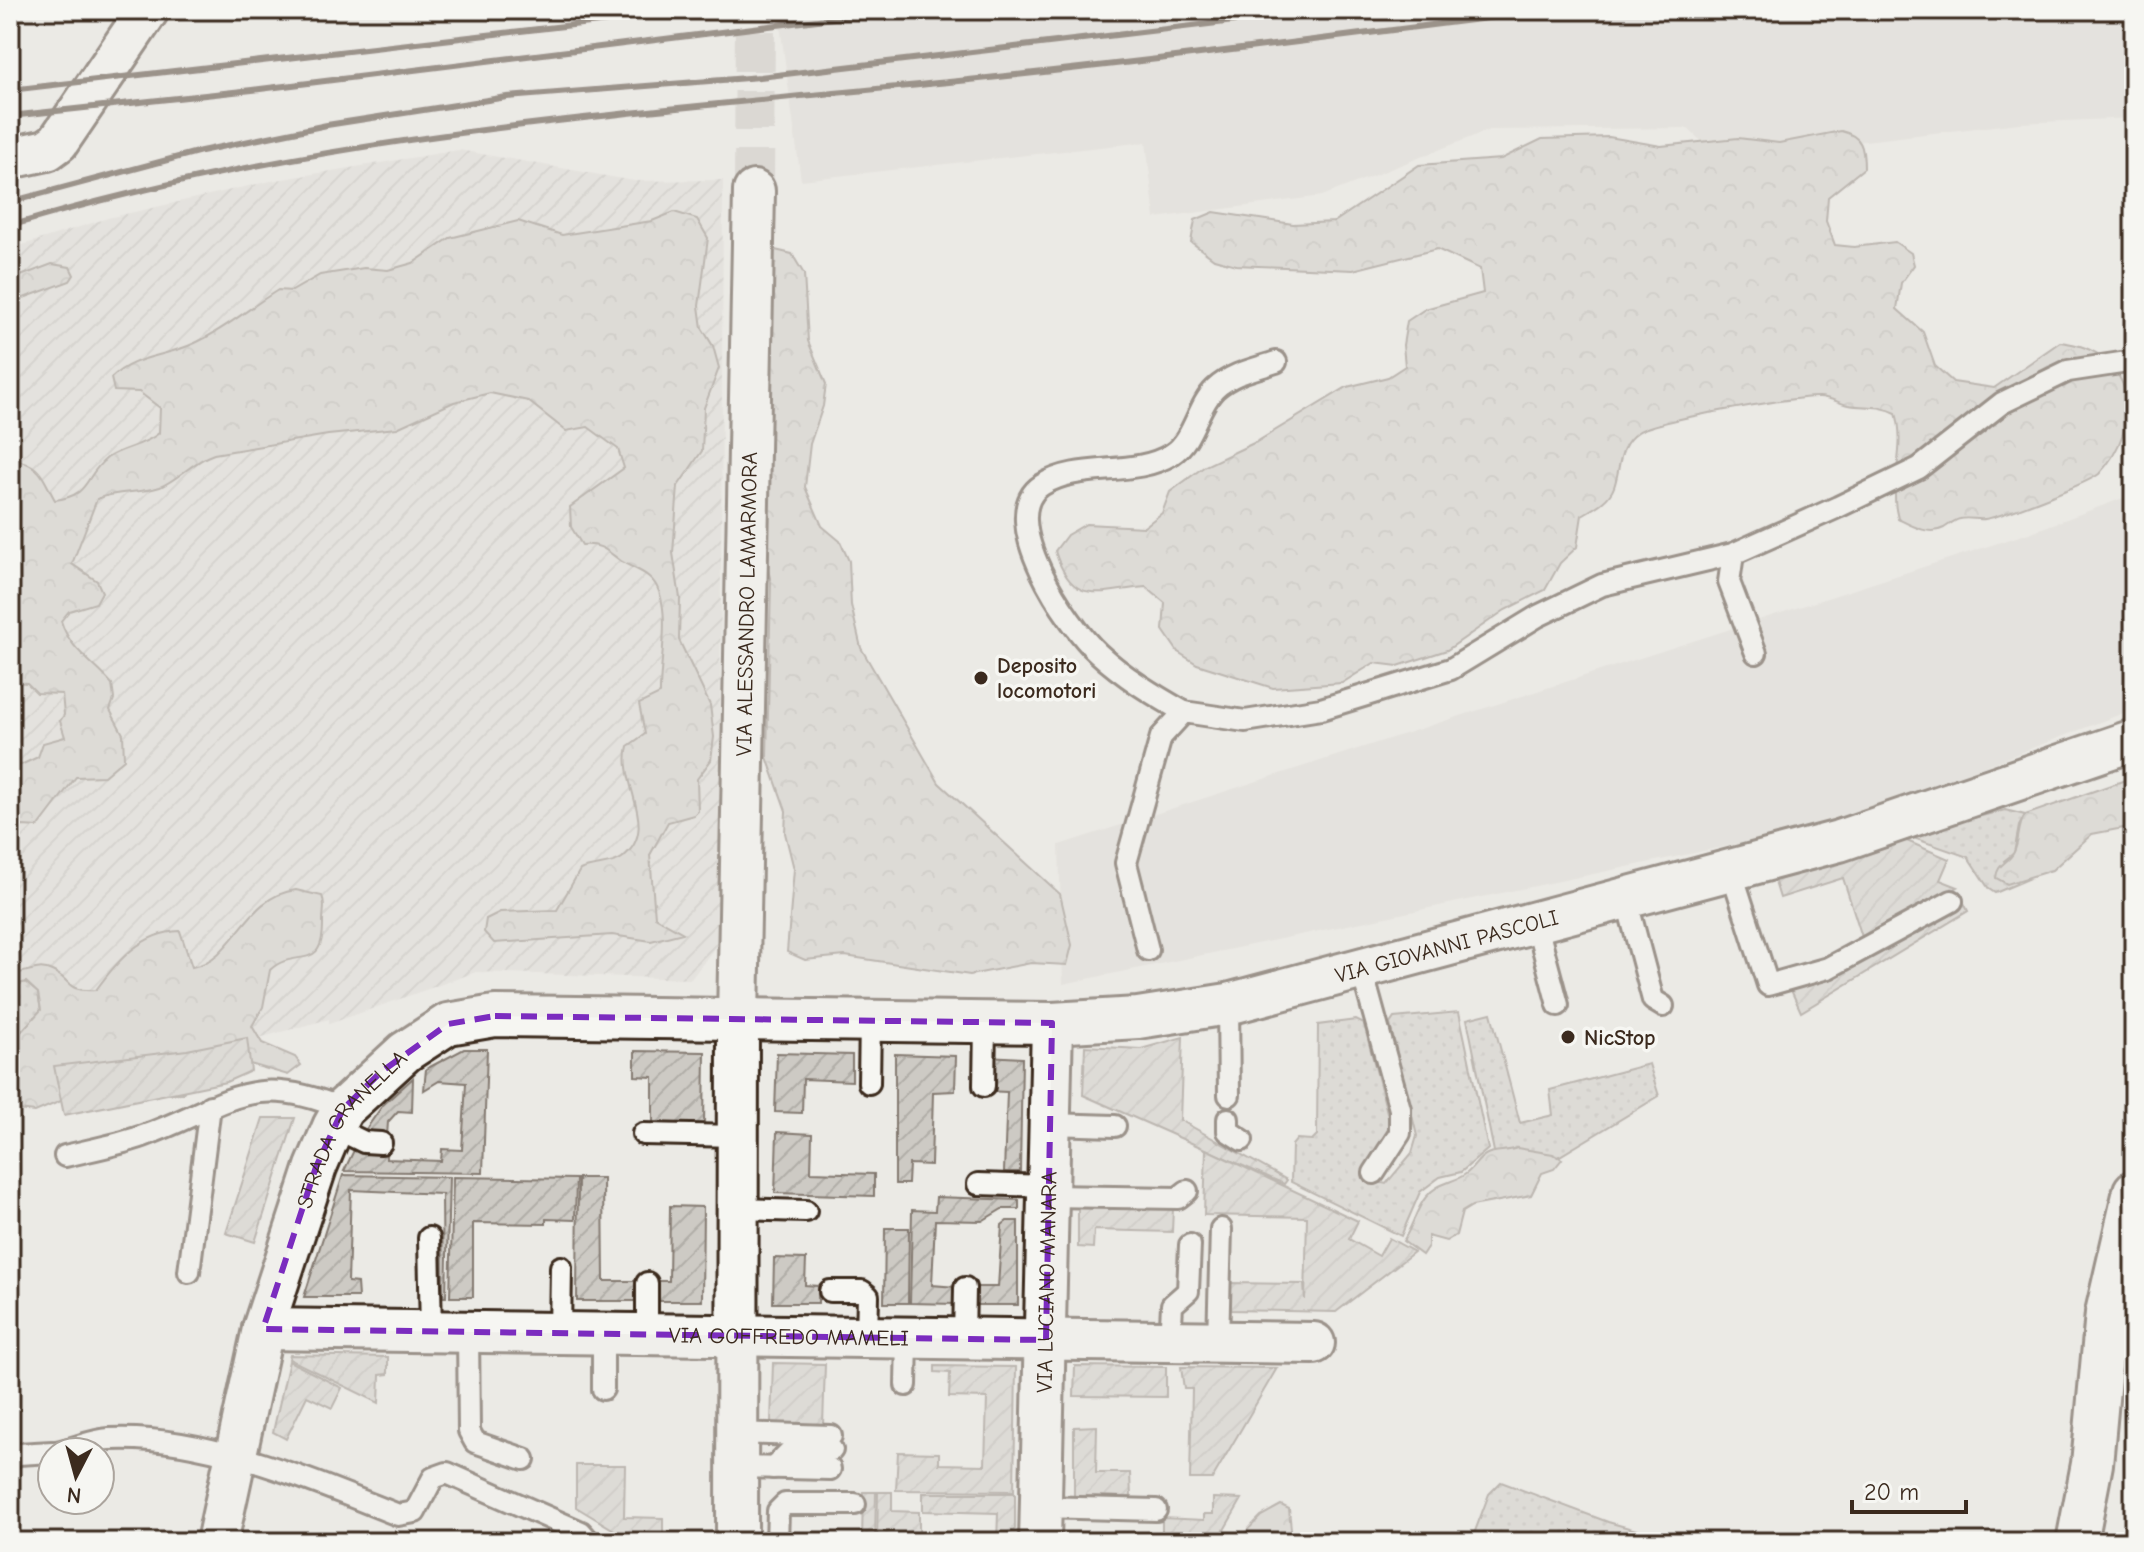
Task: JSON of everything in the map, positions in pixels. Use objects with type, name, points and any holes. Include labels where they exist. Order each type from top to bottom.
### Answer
[{"type":"street","points":[[10,158],[47,150],[58,142],[148,10]]},
{"type":"street","name":"VIA ALESSANDRO LAMARMORA","points":[[737,1542],[749,1456],[737,1335],[738,1019],[754,191]]},
{"type":"street","name":"VIA GIOVANNI PASCOLI","points":[[738,1019],[1052,1023],[1138,1018],[1228,1004],[1839,841],[2134,740]]},
{"type":"street","name":"STRADA GRANELLA","points":[[217,1542],[263,1329],[316,1167],[338,1118],[393,1062],[448,1024],[495,1016],[738,1019]]},
{"type":"street","name":"VIA LUCIANO MANARA","points":[[1041,1524],[1052,1023]]},
{"type":"street","points":[[2077,1542],[2092,1464],[2106,1313],[2134,1191]]},
{"type":"street","name":"VIA GOFFREDO MAMELI","points":[[263,1329],[1218,1342],[1302,1351]]},
{"type":"lane","points":[[1276,362],[1231,377],[1213,391],[1183,444],[1172,454],[1154,462],[1060,476],[1039,487],[1026,503],[1027,529],[1044,580],[1071,622],[1097,653],[1147,691],[1184,712],[1245,721],[1321,709],[1451,669],[1538,616],[1602,585],[1733,554],[1919,468],[2002,403],[2068,371],[2134,361]]},
{"type":"lane","points":[[1733,554],[1729,582],[1756,653]]},
{"type":"lane","points":[[1148,950],[1126,863],[1161,737],[1184,712]]},
{"type":"lane","points":[[1731,870],[1768,985],[1828,968],[1952,901]]},
{"type":"lane","points":[[1626,898],[1653,1000],[1663,1006]]},
{"type":"lane","points":[[1536,922],[1558,1005]]},
{"type":"lane","points":[[1361,967],[1400,1109],[1400,1133],[1374,1173]]},
{"type":"lane","points":[[1228,1004],[1229,1095]]},
{"type":"lane","points":[[869,1083],[870,1020]]},
{"type":"lane","points":[[984,1086],[985,1023]]},
{"type":"lane","points":[[65,1156],[143,1136],[210,1106],[246,1094],[274,1091],[305,1093],[364,1142],[381,1143]]},
{"type":"lane","points":[[189,1272],[210,1106]]},
{"type":"lane","points":[[1228,1119],[1228,1131],[1242,1140]]},
{"type":"lane","points":[[1050,1124],[1115,1126]]},
{"type":"lane","points":[[643,1134],[738,1136]]},
{"type":"lane","points":[[978,1184],[1178,1198],[1187,1191]]},
{"type":"lane","points":[[738,1209],[806,1211]]},
{"type":"lane","points":[[1218,1342],[1221,1229]]},
{"type":"lane","points":[[429,1238],[469,1431],[475,1442],[524,1459]]},
{"type":"lane","points":[[1170,1342],[1172,1305],[1188,1291],[1190,1245]]},
{"type":"lane","points":[[560,1333],[561,1267]]},
{"type":"lane","points":[[647,1283],[647,1335]]},
{"type":"lane","points":[[964,1339],[965,1288]]},
{"type":"lane","points":[[830,1291],[862,1291],[868,1296],[867,1337]]},
{"type":"lane","points":[[603,1334],[603,1389]]},
{"type":"lane","points":[[906,1385],[907,1338]]},
{"type":"lane","points":[[116,1439],[134,1439],[265,1463],[398,1515],[415,1512],[433,1478],[447,1473],[592,1541]]},
{"type":"lane","points":[[792,1449],[831,1452],[749,1456],[792,1449]]},
{"type":"lane","points":[[10,1459],[18,1454],[36,1453]]},
{"type":"lane","points":[[777,1542],[778,1511],[785,1504],[855,1504]]},
{"type":"lane","points":[[1041,1524],[1156,1510]]},
{"type":"highlighted area","points":[[495,1016],[1052,1023],[1046,1340],[263,1329],[316,1167],[343,1109],[381,1072],[448,1024]]},
{"type":"shaded area","points":[[778,10],[2134,10],[2134,118],[2019,123],[1720,158],[1687,128],[1489,130],[1322,196],[1155,218],[1146,142],[801,180]]},
{"type":"shaded area","points":[[459,150],[634,181],[723,180],[719,942],[691,979],[476,972],[329,1024],[329,1019],[10,1105],[10,249],[108,218],[271,181]]},
{"type":"shaded area","points":[[2134,494],[2134,709],[1834,824],[1063,984],[1059,845],[2029,533]]},
{"type":"green space","points":[[1841,131],[1858,139],[1864,168],[1828,197],[1826,221],[1835,245],[1854,247],[1895,242],[1911,253],[1914,265],[1901,283],[1897,309],[1923,332],[1935,366],[1953,382],[1994,388],[2060,342],[2086,348],[2105,359],[2118,375],[2125,393],[2127,413],[2123,434],[2099,474],[2007,513],[1985,519],[1960,519],[1944,528],[1927,531],[1898,519],[1895,492],[1899,427],[1896,413],[1889,410],[1848,405],[1823,397],[1670,421],[1638,432],[1626,444],[1612,492],[1601,504],[1582,515],[1577,547],[1560,563],[1545,590],[1505,610],[1447,650],[1398,666],[1374,663],[1342,683],[1273,688],[1197,664],[1178,652],[1163,630],[1165,603],[1146,587],[1090,592],[1070,582],[1062,569],[1055,551],[1067,535],[1086,524],[1144,527],[1162,513],[1170,492],[1205,466],[1258,441],[1347,387],[1388,377],[1405,366],[1403,345],[1407,321],[1425,309],[1483,293],[1480,269],[1437,249],[1353,270],[1236,265],[1214,259],[1191,242],[1195,220],[1214,212],[1293,224],[1334,222],[1419,165],[1501,159],[1542,139],[1609,137],[1661,146],[1738,138],[1779,143]]},
{"type":"green space","points":[[674,212],[697,219],[708,238],[699,306],[702,328],[713,346],[719,368],[704,408],[702,451],[678,486],[673,553],[680,598],[679,640],[710,705],[714,737],[711,760],[697,779],[698,811],[668,822],[650,855],[655,917],[683,933],[651,941],[612,935],[494,943],[484,932],[486,919],[500,912],[557,910],[580,870],[618,861],[633,846],[638,833],[638,819],[628,775],[628,746],[645,734],[639,704],[660,694],[664,632],[662,600],[649,577],[603,548],[582,545],[571,527],[570,507],[624,468],[618,449],[588,427],[566,431],[528,401],[490,393],[454,402],[397,428],[328,435],[214,454],[160,487],[97,499],[72,564],[97,581],[102,592],[96,603],[69,611],[61,621],[76,648],[112,684],[114,699],[110,710],[123,734],[124,759],[104,776],[76,777],[38,827],[23,826],[10,832],[10,770],[38,757],[43,743],[65,737],[60,721],[64,715],[62,694],[37,693],[27,683],[10,682],[10,467],[21,461],[34,467],[55,500],[75,494],[107,458],[159,433],[160,408],[139,392],[114,391],[111,378],[130,365],[184,348],[206,337],[278,290],[292,291],[320,275],[364,268],[388,270],[413,263],[450,238],[518,221],[562,235],[652,221]]},
{"type":"green space","points":[[771,249],[792,254],[804,274],[808,341],[826,384],[823,406],[810,444],[805,487],[822,526],[840,541],[849,561],[851,605],[861,648],[939,783],[1060,894],[1072,945],[1067,965],[1031,963],[970,975],[845,956],[805,960],[787,952],[794,869],[785,833],[786,811],[767,757],[771,582],[762,544]]},
{"type":"green space","points":[[52,264],[70,267],[74,275],[70,281],[10,303],[10,280]]},
{"type":"green space","points":[[2134,777],[2134,826],[2092,834],[2052,870],[2007,884],[1996,878],[1998,869],[2014,852],[2025,815]]},
{"type":"green space","points":[[2005,810],[2025,815],[2019,826],[2014,853],[2004,861],[2019,878],[2028,879],[1995,893],[1989,889],[1968,857],[1916,839],[1911,834]]},
{"type":"green space","points":[[1900,838],[1949,859],[1940,880],[1958,887],[1863,940],[1843,878],[1780,898],[1774,879]]},
{"type":"green space","points":[[296,890],[322,896],[324,905],[319,948],[313,954],[279,963],[270,970],[263,1007],[252,1026],[262,1043],[295,1057],[301,1065],[288,1075],[236,1060],[191,1078],[183,1093],[68,1098],[35,1112],[10,1109],[10,1044],[41,1010],[38,993],[26,982],[10,987],[10,973],[46,969],[59,974],[74,987],[96,990],[122,959],[142,942],[180,931],[192,967],[207,962],[220,952],[264,903]]},
{"type":"green space","points":[[1964,903],[1968,911],[1801,1012],[1791,990],[1858,962]]},
{"type":"green space","points":[[25,982],[38,993],[41,1010],[10,1044],[10,987]]},
{"type":"green space","points":[[1459,1012],[1488,1149],[1461,1172],[1440,1177],[1420,1192],[1401,1236],[1291,1182],[1292,1145],[1297,1139],[1312,1140],[1317,1135],[1318,1025],[1356,1020],[1364,1024],[1390,1124],[1389,1135],[1363,1169],[1374,1181],[1386,1184],[1412,1153],[1417,1136],[1390,1024],[1394,1018]]},
{"type":"green space","points":[[1491,1013],[1520,1123],[1553,1115],[1550,1090],[1649,1064],[1659,1096],[1502,1191],[1467,1019]]},
{"type":"green space","points":[[1183,1037],[1180,1120],[1287,1180],[1284,1184],[1083,1095],[1085,1046],[1141,1049]]},
{"type":"green space","points":[[247,1038],[251,1071],[226,1082],[64,1115],[54,1066],[187,1050]]},
{"type":"green space","points":[[464,1049],[487,1049],[483,1173],[344,1171],[355,1148],[386,1151],[386,1159],[441,1161],[442,1149],[462,1150],[466,1083],[439,1081],[424,1090],[426,1069]]},
{"type":"green space","points":[[635,1051],[705,1052],[704,1126],[653,1125],[653,1077],[635,1076]]},
{"type":"green space","points":[[777,1053],[852,1055],[852,1081],[803,1079],[802,1113],[775,1112]]},
{"type":"green space","points":[[895,1054],[956,1056],[955,1091],[933,1092],[931,1165],[909,1164],[908,1184],[895,1184]]},
{"type":"green space","points":[[987,1056],[1022,1058],[1020,1172],[1004,1172],[1007,1092],[986,1091]]},
{"type":"green space","points":[[413,1078],[412,1112],[398,1111],[388,1122],[387,1136],[364,1132],[383,1105]]},
{"type":"green space","points":[[263,1118],[295,1118],[255,1242],[226,1233]]},
{"type":"green space","points":[[777,1132],[812,1134],[811,1172],[874,1174],[874,1196],[775,1193]]},
{"type":"green space","points":[[1517,1148],[1553,1154],[1562,1159],[1554,1169],[1542,1173],[1531,1195],[1472,1206],[1462,1212],[1456,1235],[1446,1241],[1428,1236],[1428,1246],[1422,1255],[1403,1241],[1420,1206],[1431,1192],[1467,1173],[1487,1154]]},
{"type":"green space","points":[[1206,1149],[1358,1221],[1349,1239],[1379,1256],[1389,1238],[1414,1252],[1336,1312],[1231,1310],[1231,1283],[1304,1284],[1305,1300],[1307,1217],[1204,1215]]},
{"type":"green space","points":[[343,1175],[449,1177],[446,1297],[443,1297],[442,1194],[351,1190],[348,1282],[357,1283],[358,1297],[304,1297]]},
{"type":"green space","points":[[453,1177],[576,1179],[575,1220],[546,1219],[546,1224],[473,1223],[473,1297],[450,1297]]},
{"type":"green space","points":[[578,1178],[603,1178],[604,1281],[638,1281],[638,1301],[577,1301]]},
{"type":"green space","points":[[936,1197],[1019,1200],[1019,1209],[1002,1209],[982,1221],[935,1220],[932,1285],[956,1287],[956,1304],[910,1303],[912,1210],[935,1211]]},
{"type":"green space","points":[[670,1206],[703,1207],[702,1301],[653,1301],[654,1281],[669,1281]]},
{"type":"green space","points":[[1078,1206],[1173,1208],[1172,1232],[1094,1230],[1093,1248],[1078,1247]]},
{"type":"green space","points":[[1007,1221],[1018,1221],[1018,1305],[975,1305],[975,1287],[998,1287],[1002,1225]]},
{"type":"green space","points":[[885,1228],[909,1228],[908,1303],[884,1303]]},
{"type":"green space","points":[[774,1258],[806,1259],[805,1285],[818,1286],[818,1303],[773,1303]]},
{"type":"green space","points":[[290,1355],[388,1357],[388,1374],[380,1375],[379,1403],[289,1359]]},
{"type":"green space","points":[[289,1361],[342,1388],[332,1408],[307,1396],[286,1439],[273,1432]]},
{"type":"green space","points":[[773,1363],[825,1364],[823,1426],[771,1423]]},
{"type":"green space","points":[[935,1366],[1016,1367],[1014,1491],[896,1490],[898,1452],[939,1453],[939,1464],[985,1465],[987,1398],[949,1397],[950,1373],[935,1372]]},
{"type":"green space","points":[[1075,1366],[1166,1367],[1166,1397],[1074,1396]]},
{"type":"green space","points":[[1181,1367],[1277,1368],[1212,1479],[1190,1479],[1192,1389],[1184,1389]]},
{"type":"green space","points":[[1097,1426],[1096,1473],[1130,1473],[1131,1497],[1074,1496],[1074,1427]]},
{"type":"green space","points":[[576,1465],[625,1465],[624,1517],[663,1518],[663,1542],[634,1542],[576,1507]]},
{"type":"green space","points":[[1501,1482],[1608,1522],[1678,1542],[1632,1537],[1630,1542],[1471,1542],[1489,1494]]},
{"type":"green space","points":[[863,1492],[876,1492],[875,1542],[862,1542]]},
{"type":"green space","points":[[878,1492],[892,1492],[892,1511],[919,1512],[919,1542],[877,1542]]},
{"type":"green space","points":[[923,1493],[1015,1493],[1015,1529],[997,1542],[998,1513],[923,1511]]},
{"type":"green space","points":[[1213,1498],[1242,1499],[1217,1542],[1162,1542],[1162,1518],[1204,1520],[1204,1514],[1213,1514]]},
{"type":"green space","points":[[1281,1505],[1289,1509],[1292,1539],[1299,1542],[1236,1542],[1261,1516]]},
{"type":"tunnel","points":[[754,191],[755,10]]},
{"type":"railway","points":[[10,90],[703,10]]},
{"type":"railway","points":[[10,116],[252,90],[899,10]]},
{"type":"railway","points":[[10,202],[201,151],[327,125],[507,97],[760,77],[1328,10]]},
{"type":"railway","points":[[10,226],[126,194],[244,168],[481,130],[1107,65],[1550,10]]},
{"type":"place","name":"Deposito locomotori","points":[[981,678]]},
{"type":"place","name":"NicStop","points":[[1568,1037]]}]
